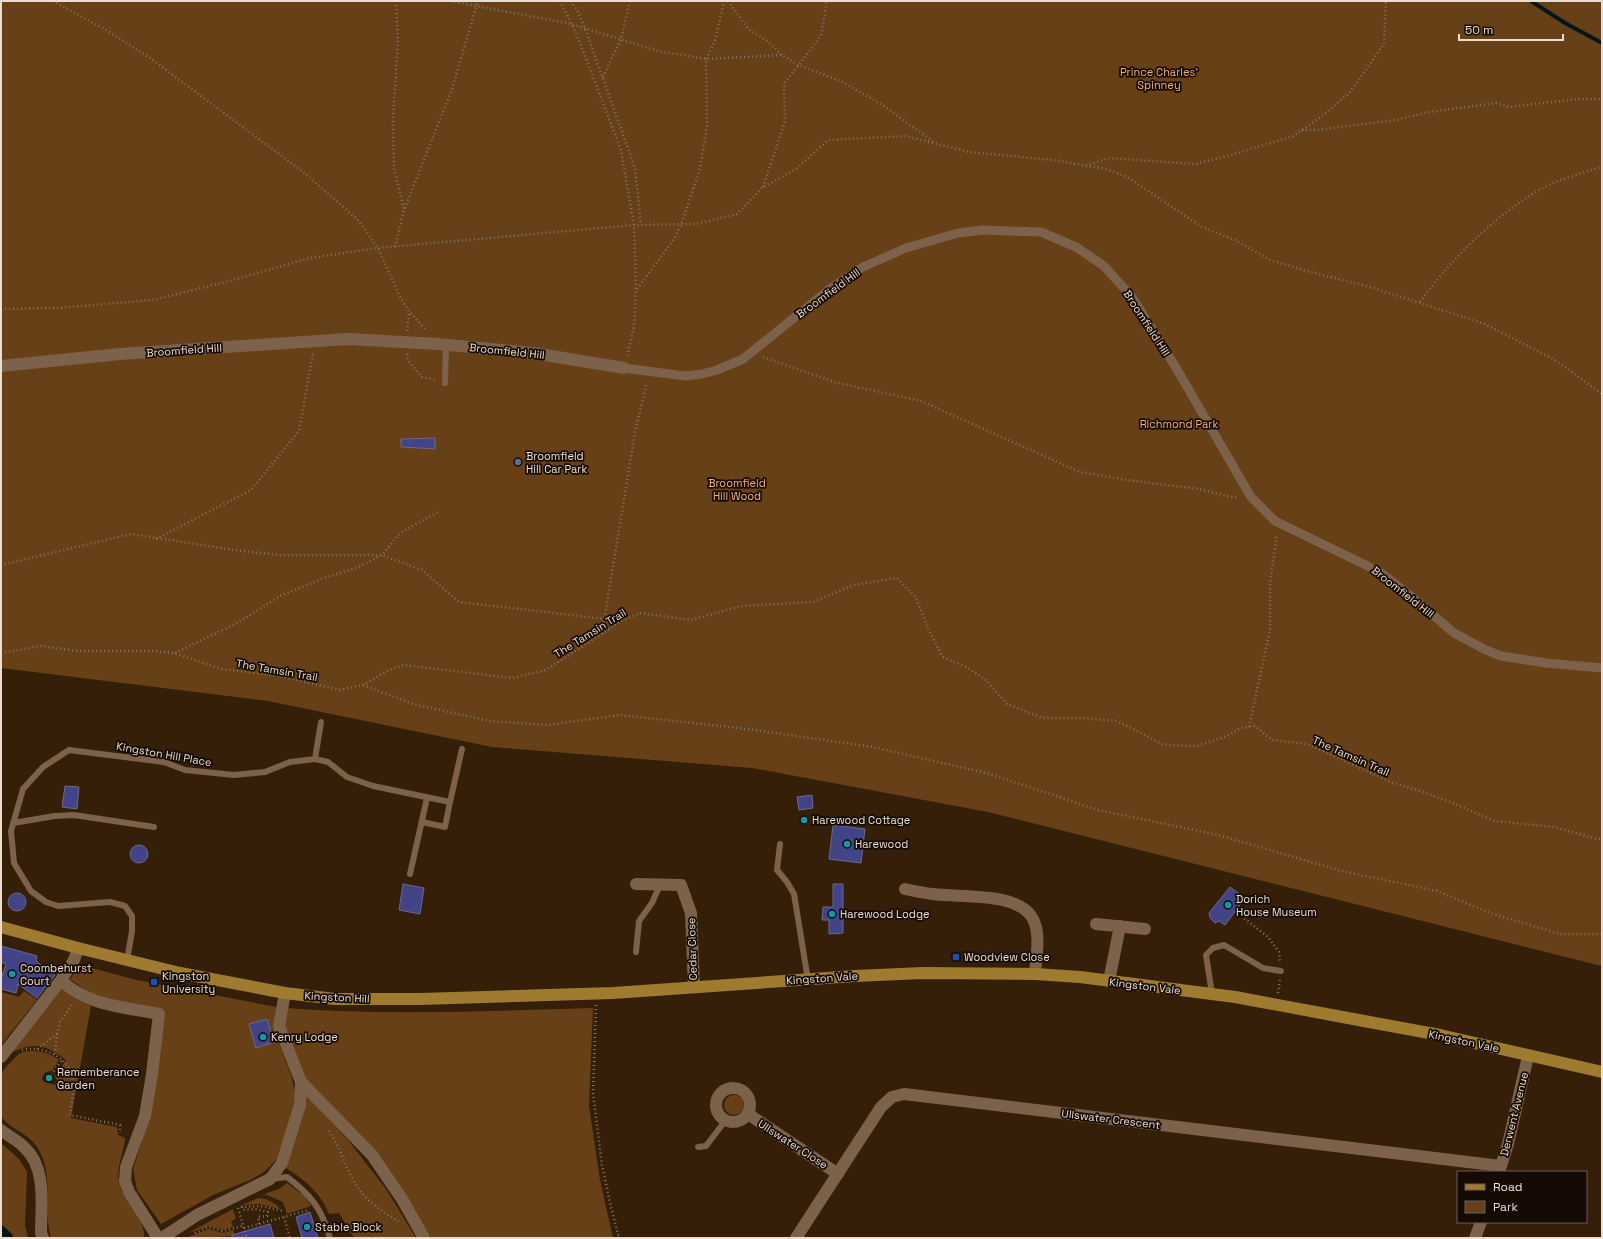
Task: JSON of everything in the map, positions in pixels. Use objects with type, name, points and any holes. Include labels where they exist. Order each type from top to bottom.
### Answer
[{"type":"main road","name":"Kingston Hill","points":[[1,927],[180,973],[285,993],[335,999],[413,999],[613,993],[680,988]]},
{"type":"main road","name":"Kingston Vale","points":[[680,988],[808,980],[860,975],[924,973],[1035,974],[1080,977],[1212,994],[1411,1029],[1602,1072]]},
{"type":"street","name":"Broomfield Hill","points":[[1,366],[120,354],[348,339],[442,344],[533,353],[650,372],[685,376],[702,374],[730,366],[743,359],[831,288],[863,267],[906,248],[958,233],[983,230],[1041,232],[1076,247],[1104,266],[1132,297],[1175,366],[1251,497],[1274,521],[1380,572],[1454,633],[1486,650],[1501,656],[1546,663],[1602,668]]},
{"type":"street","name":"Cedar Close","points":[[636,884],[681,885],[691,913],[694,987]]},
{"type":"street","points":[[906,889],[933,894],[974,896],[1002,900],[1021,907],[1033,919],[1037,930],[1035,974]]},
{"type":"street","points":[[1096,924],[1145,929]]},
{"type":"street","points":[[1110,981],[1120,926]]},
{"type":"street","points":[[1,1057],[61,980],[74,960],[78,948]]},
{"type":"street","points":[[61,980],[78,994],[94,1002],[159,1014],[152,1074],[145,1116],[126,1167],[125,1181],[129,1192],[158,1238]]},
{"type":"street","points":[[285,993],[279,1026],[301,1082],[372,1155],[402,1200],[424,1238]]},
{"type":"street","name":"Derwent Avenue","points":[[1500,1169],[1508,1144],[1528,1056]]},
{"type":"street","points":[[162,1238],[197,1215],[270,1179],[282,1163],[300,1105],[301,1082]]},
{"type":"street","name":"Ullswater Close","points":[[730,1088],[742,1090],[749,1098],[750,1104],[748,1114],[739,1121],[725,1121],[717,1112],[716,1101],[722,1091],[730,1088]]},
{"type":"street","name":"Ullswater Crescent","points":[[796,1238],[881,1107],[892,1097],[904,1094],[1500,1169]]},
{"type":"street","name":"Ullswater Close","points":[[748,1114],[838,1174]]},
{"type":"street","points":[[1,1130],[24,1147],[33,1158],[41,1178],[41,1233],[43,1238]]},
{"type":"street","points":[[1475,1238],[1481,1223]]},
{"type":"lane","points":[[442,344],[445,383]]},
{"type":"lane","points":[[315,759],[322,722]]},
{"type":"lane","points":[[422,822],[445,827],[462,749]]},
{"type":"lane","name":"Kingston Hill Place","points":[[127,960],[132,931],[132,916],[124,906],[110,902],[58,906],[46,902],[31,891],[14,863],[11,831],[23,789],[43,767],[69,750],[164,762],[185,770],[234,775],[265,772],[290,762],[315,759],[328,762],[347,777],[373,786],[450,802]]},
{"type":"lane","points":[[410,874],[427,798]]},
{"type":"lane","points":[[13,823],[55,816],[74,815],[154,827]]},
{"type":"lane","points":[[780,844],[777,870],[787,882],[794,894],[808,980]]},
{"type":"lane","points":[[636,952],[639,921],[652,903],[660,884]]},
{"type":"lane","points":[[1212,994],[1206,955],[1213,948],[1224,945],[1263,968],[1281,971]]},
{"type":"lane","points":[[698,1147],[706,1146],[725,1121]]},
{"type":"lane","points":[[270,1179],[287,1178],[302,1188],[318,1206],[330,1238]]},
{"type":"path","points":[[53,1],[106,30],[150,58],[295,166],[357,219],[378,248],[396,288],[409,311],[442,344]]},
{"type":"path","points":[[396,1],[398,40],[393,118],[394,169],[404,210]]},
{"type":"path","points":[[451,1],[572,24],[658,51],[706,59],[782,55]]},
{"type":"path","points":[[395,247],[404,210],[451,92],[478,1]]},
{"type":"path","points":[[560,1],[577,36],[620,150],[634,225],[636,289],[634,327],[624,368]]},
{"type":"path","points":[[571,1],[585,28],[634,168],[641,225]]},
{"type":"path","points":[[603,77],[621,39],[630,1]]},
{"type":"path","points":[[636,289],[674,239],[681,225],[700,170],[707,126],[706,59],[715,41],[724,1]]},
{"type":"path","points":[[728,1],[748,29],[767,41],[782,55],[798,65],[841,81],[884,106],[937,144]]},
{"type":"path","points":[[763,187],[785,121],[784,84],[821,36],[827,1]]},
{"type":"path","points":[[1086,166],[1108,158],[1195,164],[1232,155],[1293,136],[1321,117],[1350,92],[1384,44],[1386,1]]},
{"type":"path","points":[[1302,130],[1317,130],[1396,120],[1429,112],[1496,103],[1509,106],[1578,99],[1602,99]]},
{"type":"path","points":[[1,309],[57,308],[153,300],[233,280],[310,258],[378,248],[634,225],[696,224],[737,214],[763,187],[796,169],[828,140],[905,136],[969,152],[1054,160],[1106,169],[1127,177],[1202,227],[1235,240],[1270,260],[1370,287],[1485,324],[1555,360],[1602,394]]},
{"type":"path","points":[[1420,302],[1434,283],[1487,227],[1534,193],[1564,179],[1602,167]]},
{"type":"path","points":[[156,539],[251,490],[299,431],[315,341]]},
{"type":"path","points":[[751,353],[834,382],[921,401],[1080,472],[1126,480],[1199,489],[1231,497],[1251,497]]},
{"type":"path","points":[[602,634],[635,432],[650,372]]},
{"type":"path","points":[[174,654],[239,622],[280,596],[324,578],[356,568],[382,555],[400,533],[440,511]]},
{"type":"path","points":[[1249,727],[1251,712],[1270,630],[1270,582],[1279,523]]},
{"type":"path","points":[[1,565],[131,534],[156,539],[279,555],[382,555],[422,570],[459,602],[605,619]]},
{"type":"path","name":"The Tamsin Trail","points":[[1,653],[41,646],[77,651],[155,651],[174,654],[221,668],[280,676],[340,690],[363,685],[387,671],[404,665],[512,678],[546,670],[621,620],[640,613],[691,620],[741,606],[813,602],[854,585],[897,578],[916,598],[930,633],[943,657],[968,668],[986,680],[1007,704],[1043,718],[1081,718],[1117,721],[1164,745],[1197,746],[1227,736],[1241,728],[1255,726],[1272,740],[1307,744],[1393,783],[1453,803],[1494,821],[1554,827],[1593,838],[1602,839]]},
{"type":"path","points":[[363,685],[413,704],[490,721],[547,725],[620,715],[747,729],[873,747],[990,774],[1098,810],[1218,835],[1342,871],[1437,891],[1490,913],[1560,934],[1602,934]]},
{"type":"path","points":[[1235,911],[1268,937],[1279,952],[1281,971]]},
{"type":"path","points":[[55,1054],[60,1022],[78,994]]},
{"type":"path","points":[[596,1004],[593,1093],[602,1165],[611,1207],[620,1238]]},
{"type":"path","points":[[37,1049],[57,1034]]},
{"type":"path","points":[[16,1054],[22,1050],[37,1049],[55,1054],[62,1060],[70,1071],[73,1080],[70,1115],[120,1125],[120,1133]]},
{"type":"path","points":[[49,1078],[62,1060]]},
{"type":"path","points":[[326,1127],[341,1151],[354,1182],[358,1187],[376,1208],[404,1224]]},
{"type":"path","points":[[237,1206],[246,1237],[238,1238]]},
{"type":"path","points":[[259,1224],[258,1217],[267,1216],[268,1212],[255,1209],[243,1210],[242,1207],[260,1206],[283,1211]]},
{"type":"path","points":[[190,1234],[209,1227],[222,1231],[244,1227],[306,1211]]},
{"type":"path","points":[[284,1217],[290,1238]]},
{"type":"green space","name":"Richmond Park","points":[[1,1],[1602,1],[1602,966],[988,812],[752,768],[492,747],[268,701],[1,668]]},
{"type":"green space","points":[[80,965],[137,980],[276,1007],[275,1026],[277,1038],[291,1075],[295,1092],[294,1110],[277,1159],[264,1172],[250,1180],[213,1195],[161,1224],[137,1190],[133,1169],[150,1117],[164,1015],[99,1000],[70,979]]},
{"type":"green space","points":[[61,986],[74,997],[91,1006],[71,1118],[117,1127],[118,1135],[125,1138],[118,1176],[124,1196],[138,1216],[144,1230],[144,1238],[51,1238],[48,1216],[46,1171],[39,1150],[31,1140],[5,1121],[1,1116],[1,1076],[3,1071],[16,1056],[29,1051],[38,1051],[51,1055],[59,1060],[52,1071],[45,1073],[42,1079],[44,1082],[55,1085],[57,1081],[55,1076],[66,1060],[53,1051],[40,1046],[34,1046],[19,1049],[11,1053]]},
{"type":"green space","points":[[24,991],[37,1000],[1,1045],[1,992],[19,997]]},
{"type":"green space","points":[[285,1008],[362,1012],[401,1012],[593,1008],[589,1106],[600,1180],[613,1238],[431,1238],[406,1198],[307,1081],[284,1026]]},
{"type":"green space","points":[[306,1094],[348,1140],[386,1189],[416,1238],[354,1238],[339,1213],[329,1214],[326,1206],[317,1193],[300,1177],[286,1168]]},
{"type":"green space","points":[[734,1095],[741,1098],[744,1105],[741,1112],[734,1115],[727,1112],[724,1105],[727,1098]]},
{"type":"green space","points":[[1,1143],[19,1159],[27,1172],[25,1225],[28,1238],[1,1238]]},
{"type":"green space","points":[[287,1183],[306,1197],[311,1206],[287,1214],[283,1202],[264,1194],[279,1189]]},
{"type":"green space","points":[[258,1198],[276,1204],[280,1209],[259,1204],[242,1205]]},
{"type":"green space","points":[[233,1209],[236,1219],[231,1221],[233,1227],[222,1230],[210,1226],[188,1233]]},
{"type":"green space","points":[[209,1229],[223,1233],[233,1230],[235,1236],[188,1238]]},
{"type":"shaded area","points":[[1,1224],[12,1234],[13,1238],[1,1238]]},
{"type":"building","points":[[435,438],[435,449],[401,447],[401,439]]},
{"type":"building","points":[[65,786],[79,787],[77,809],[62,807]]},
{"type":"building","points":[[812,795],[813,808],[799,810],[797,797]]},
{"type":"building","name":"Harewood","points":[[833,825],[865,829],[861,863],[829,859]]},
{"type":"building","points":[[139,845],[145,848],[148,854],[145,860],[139,863],[133,860],[130,854],[133,848]]},
{"type":"building","points":[[403,884],[424,888],[420,914],[399,910]]},
{"type":"building","name":"Harewood Lodge","points":[[833,884],[843,884],[843,933],[829,934],[829,920],[822,920],[823,907],[833,907]]},
{"type":"building","name":"Dorich House Museum","points":[[1230,887],[1245,898],[1225,925],[1219,921],[1215,923],[1210,918],[1209,913]]},
{"type":"building","points":[[17,893],[23,896],[26,902],[23,908],[17,911],[11,908],[8,902],[11,896]]},
{"type":"building","points":[[1,946],[37,956],[36,961],[55,975],[37,998],[18,984],[16,993],[1,989],[1,979],[6,964],[1,962]]},
{"type":"building","name":"Kenry Lodge","points":[[267,1019],[274,1042],[256,1048],[249,1024]]},
{"type":"building","name":"Stable Block","points":[[310,1212],[318,1238],[302,1238],[296,1217]]},
{"type":"building","points":[[270,1224],[274,1238],[232,1238],[232,1235]]},
{"type":"waterway","points":[[1531,1],[1565,23],[1602,43]]},
{"type":"place","name":"Broomfield Hill Car Park","points":[[518,462]]},
{"type":"place","name":"Harewood Cottage","points":[[804,820]]},
{"type":"place","name":"Harewood","points":[[847,844]]},
{"type":"place","name":"Dorich House Museum","points":[[1228,905]]},
{"type":"place","name":"Harewood Lodge","points":[[832,914]]},
{"type":"place","name":"Woodview Close","points":[[956,957]]},
{"type":"place","name":"Coombehurst Court","points":[[12,974]]},
{"type":"place","name":"Kingston University","points":[[154,982]]},
{"type":"place","name":"Kenry Lodge","points":[[263,1037]]},
{"type":"place","name":"Rememberance Garden","points":[[49,1078]]},
{"type":"place","name":"Stable Block","points":[[307,1227]]},
{"type":"park label","name":"Prince Charles' Spinney","points":[[1159,78]]},
{"type":"park label","name":"Broomfield Hill Wood","points":[[737,489]]}]
